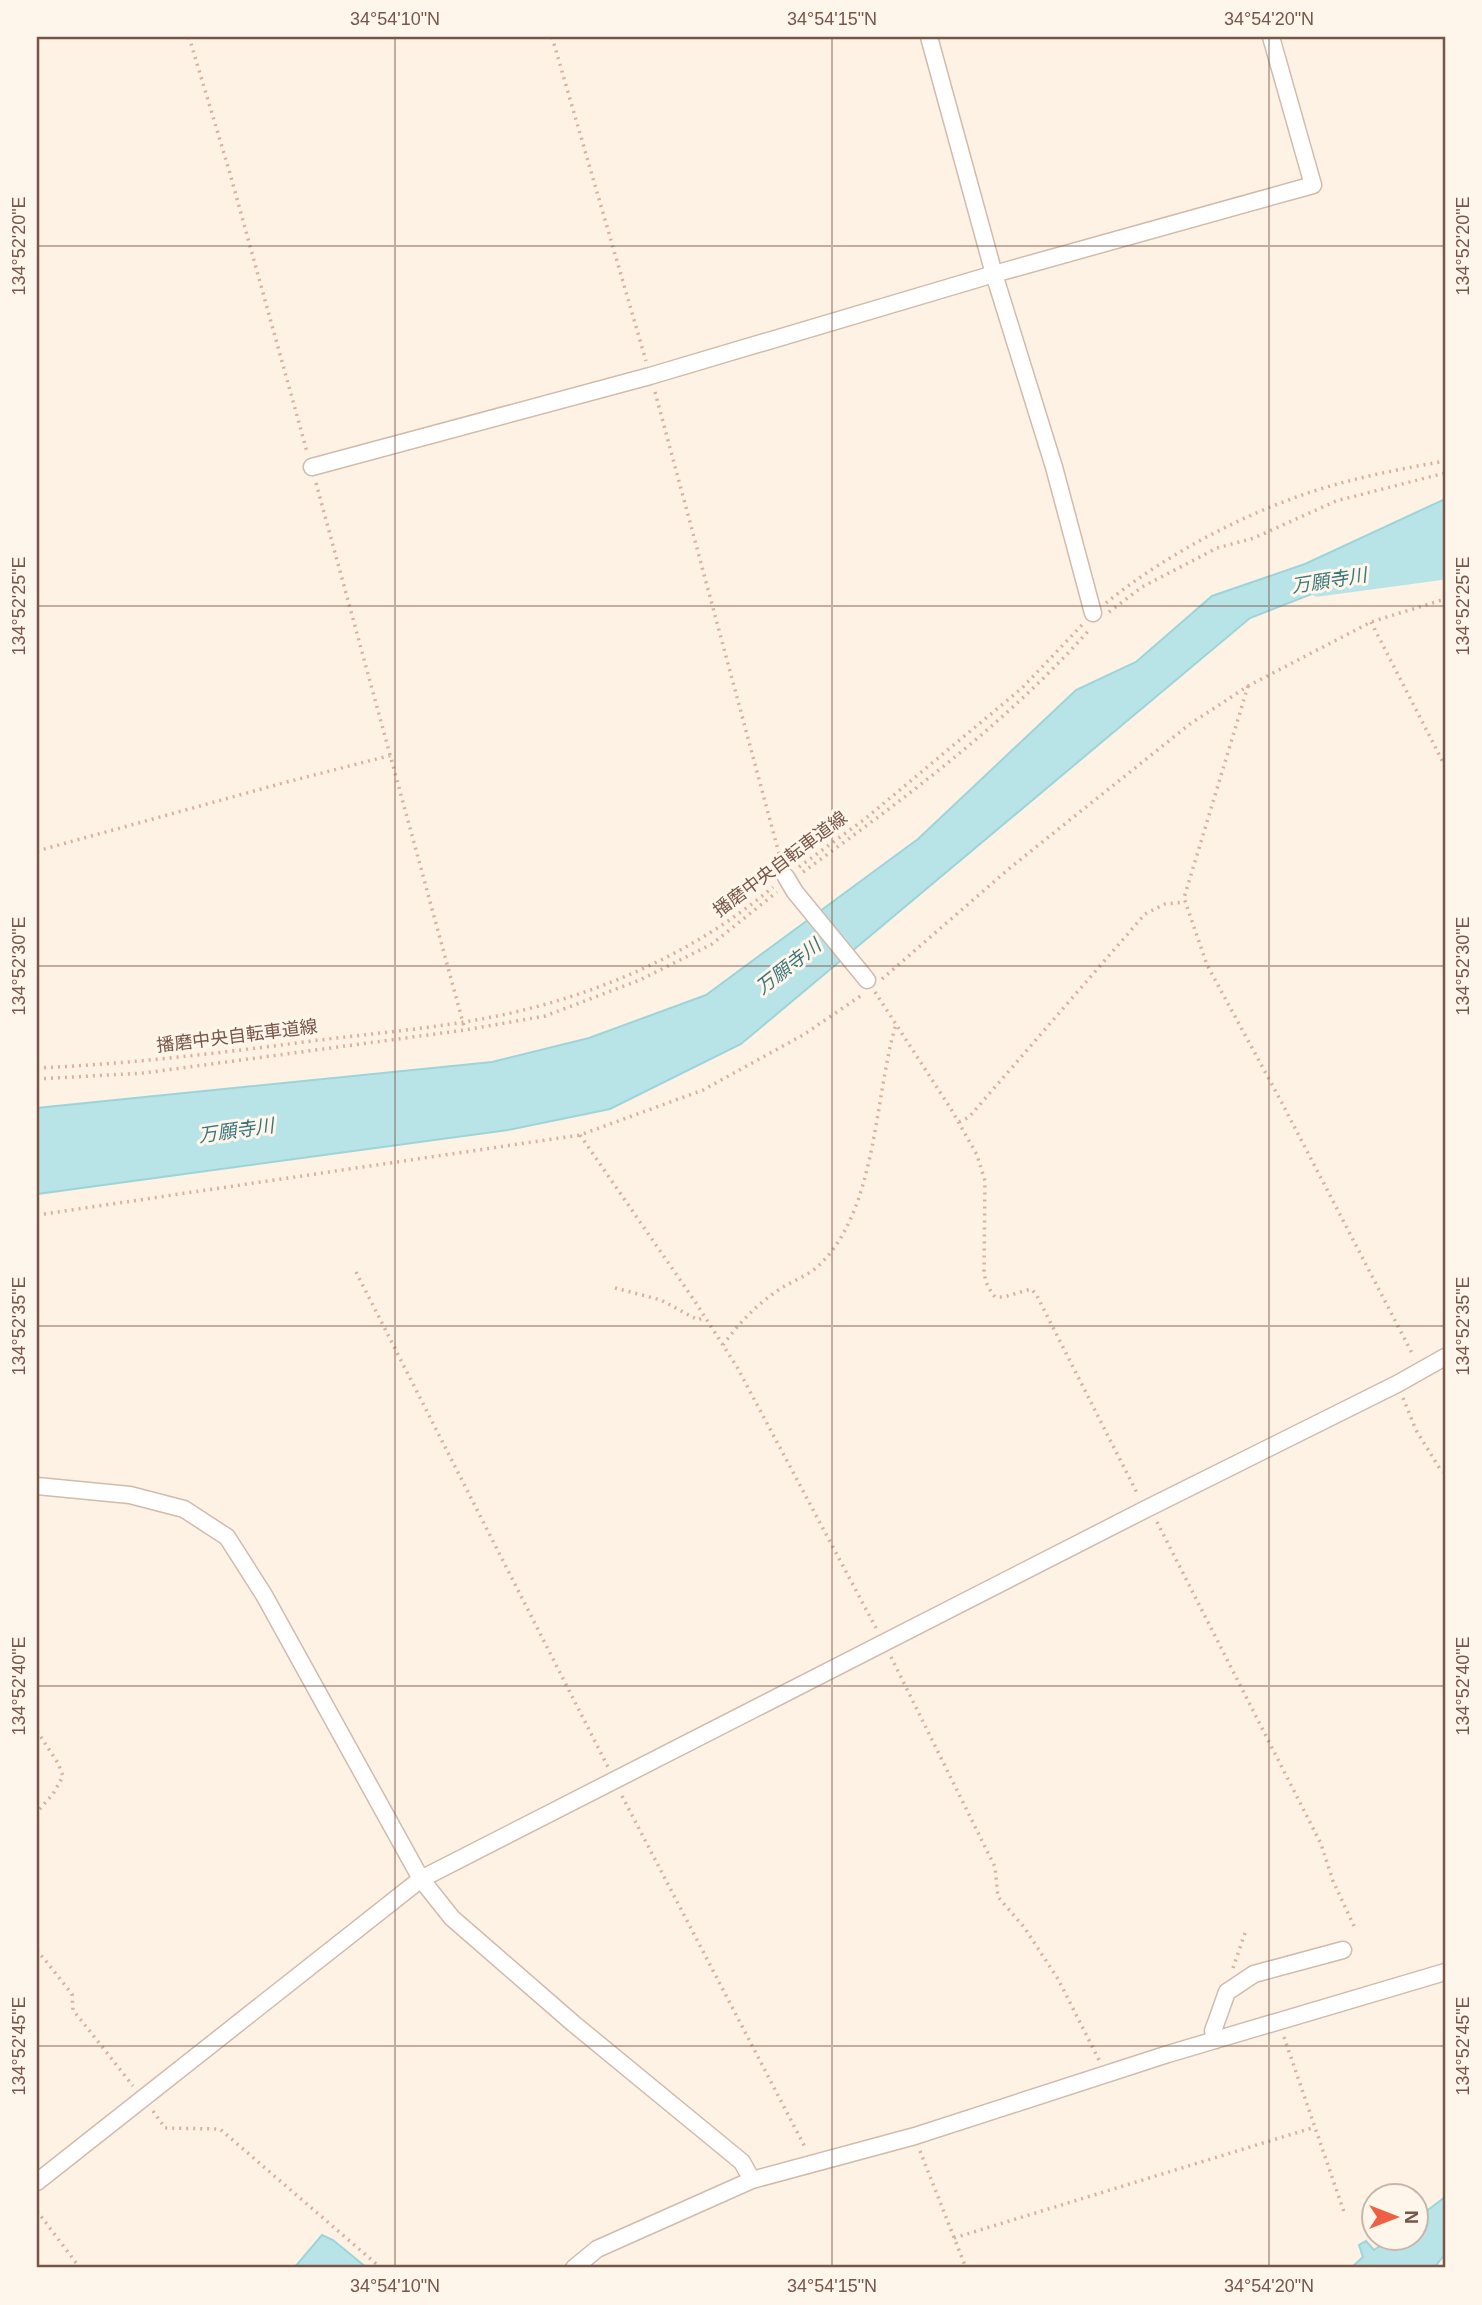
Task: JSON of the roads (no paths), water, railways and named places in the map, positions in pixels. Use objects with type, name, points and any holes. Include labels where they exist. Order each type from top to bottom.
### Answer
[{"type":"street","points":[[929,37],[994,274],[1098,617]]},
{"type":"street","points":[[312,467],[650,376],[994,274],[1313,185],[1271,37]]},
{"type":"street","points":[[790,884],[870,984]]},
{"type":"street","points":[[37,2182],[421,1879],[1397,1384],[1445,1357]]},
{"type":"street","points":[[37,1486],[130,1494],[184,1509],[227,1537],[264,1595],[421,1879],[452,1919],[511,1967],[574,2024],[742,2162],[752,2180]]},
{"type":"street","points":[[1216,2040],[1213,2031],[1227,1992],[1231,1989],[1254,1974],[1343,1950]]},
{"type":"street","points":[[574,2268],[597,2249],[752,2180],[915,2136],[1216,2040],[1445,1972]]},
{"type":"water","points":[[1445,499],[1445,569],[1384,566],[1250,618],[741,1044],[610,1109],[508,1130],[37,1194],[37,1108],[492,1062],[589,1038],[706,995],[918,839],[1076,690],[1136,662],[1212,596],[1305,564]]},
{"type":"water","points":[[1445,2197],[1445,2254],[1434,2268],[1351,2268],[1363,2257],[1361,2252],[1430,2252],[1430,2208]]},
{"type":"water","points":[[322,2235],[333,2240],[367,2268],[294,2268]]},
{"type":"waterway","name":"万願寺川","points":[[1319,580],[1445,563]]}]
